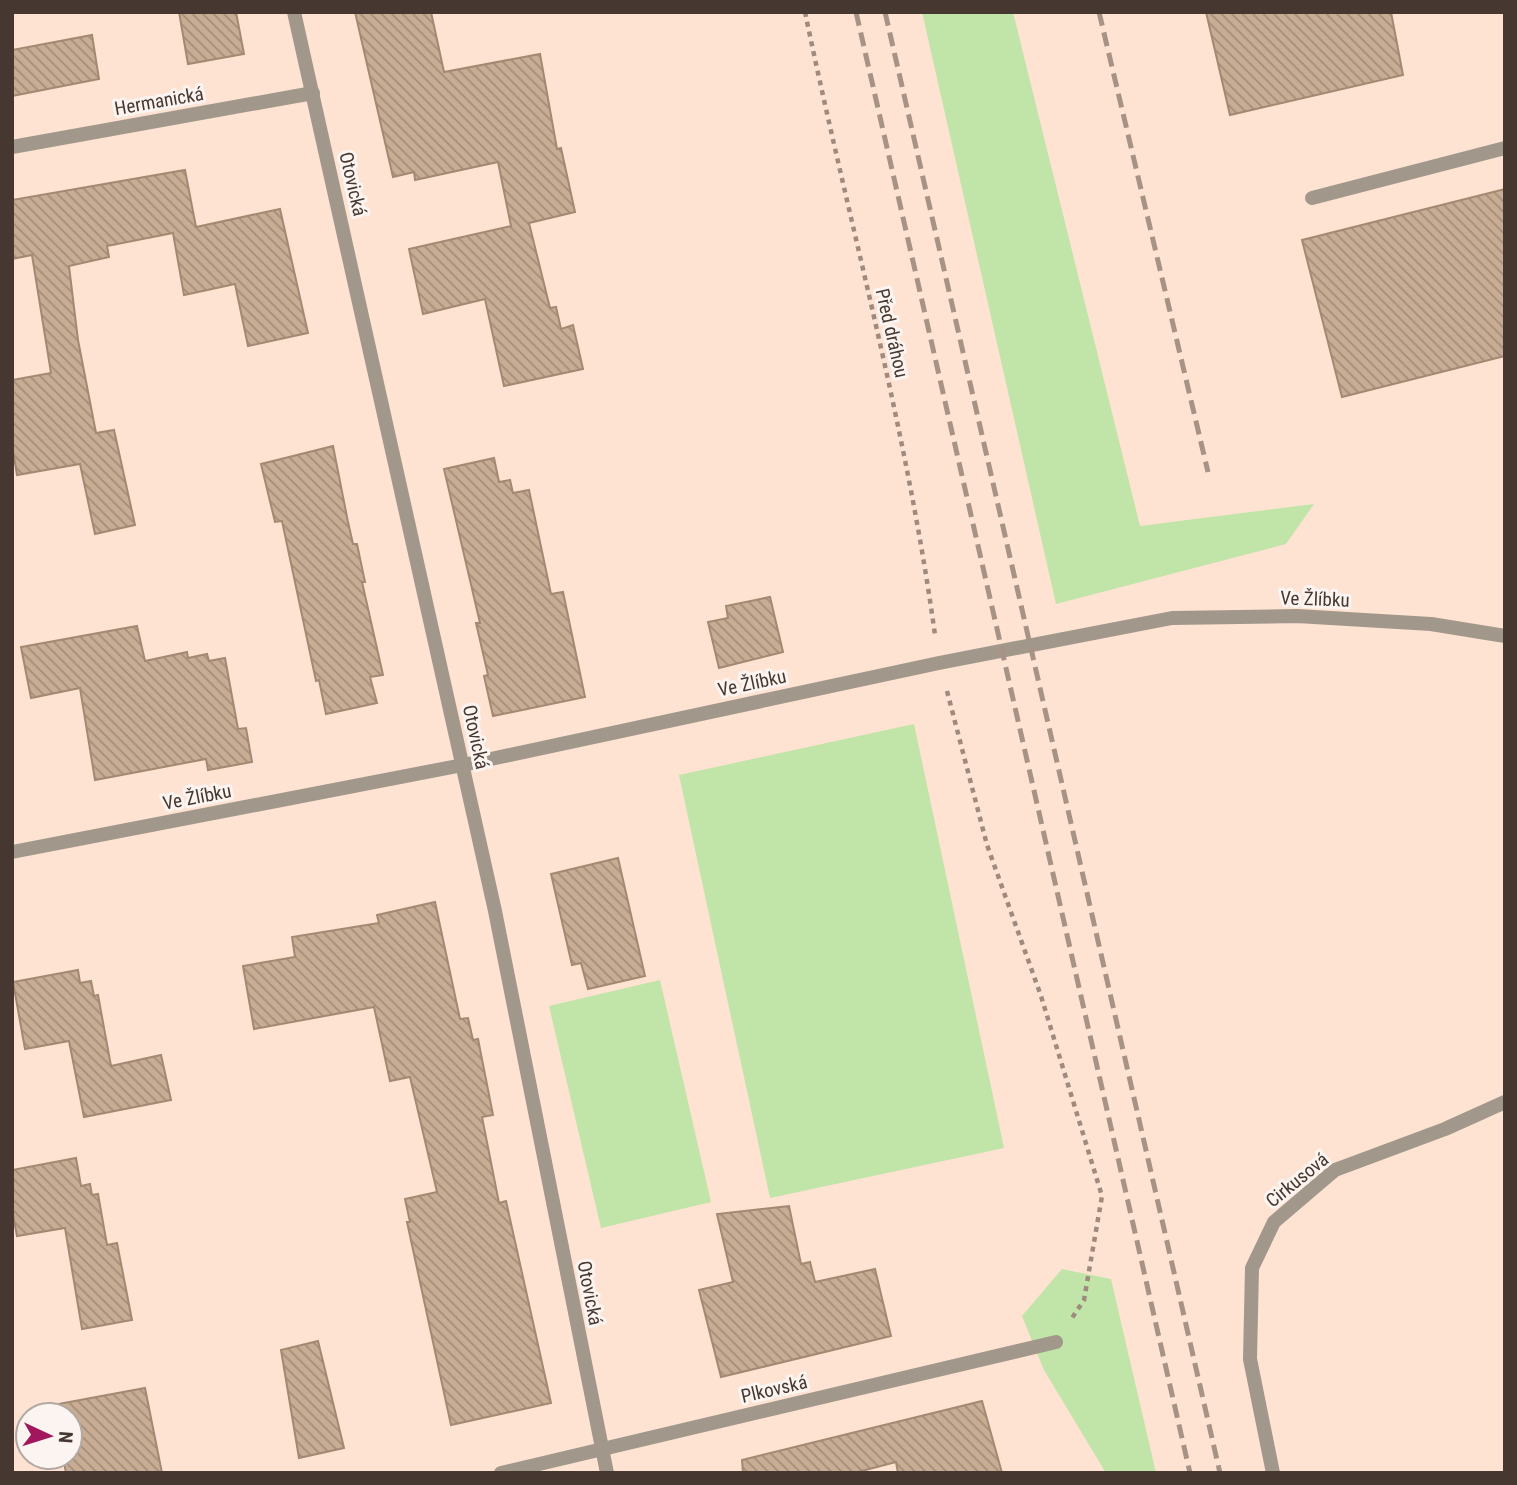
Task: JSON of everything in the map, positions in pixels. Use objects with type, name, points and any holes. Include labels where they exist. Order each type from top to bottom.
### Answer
[{"type":"street","name":"Otovická","points":[[295,12],[495,911],[607,1473]]},
{"type":"street","name":"Hermanická","points":[[12,147],[313,93]]},
{"type":"street","points":[[1312,198],[1505,148]]},
{"type":"street","name":"Ve Žlíbku","points":[[12,852],[463,765],[939,663],[1171,618],[1297,616],[1431,624],[1505,636]]},
{"type":"street","name":"Cirkusová","points":[[1273,1473],[1250,1359],[1252,1268],[1274,1222],[1335,1170],[1445,1129],[1505,1102]]},
{"type":"street","name":"Plkovská","points":[[501,1473],[1056,1342]]},
{"type":"path","name":"Před dráhou","points":[[805,12],[899,425],[922,541],[939,663],[987,845],[1041,996],[1102,1196],[1084,1300],[1056,1342]]},
{"type":"green space","points":[[922,12],[1013,12],[1140,526],[1314,504],[1286,544],[1056,604]]},
{"type":"green space","points":[[914,724],[1004,1148],[770,1198],[679,775]]},
{"type":"green space","points":[[660,980],[711,1202],[601,1228],[549,1006]]},
{"type":"green space","points":[[1062,1269],[1111,1279],[1156,1473],[1106,1473],[1044,1370],[1022,1316]]},
{"type":"building","points":[[179,12],[236,12],[244,54],[188,64]]},
{"type":"building","points":[[355,12],[431,12],[444,72],[540,54],[557,149],[561,148],[575,212],[529,223],[550,308],[556,307],[561,329],[573,325],[583,369],[504,386],[485,299],[423,314],[409,249],[511,226],[498,162],[415,180],[414,172],[393,177]]},
{"type":"building","points":[[1206,12],[1391,12],[1403,75],[1230,115]]},
{"type":"building","points":[[92,35],[99,79],[12,96],[12,50]]},
{"type":"building","points":[[185,170],[196,227],[280,209],[308,333],[248,346],[235,284],[184,295],[173,233],[107,246],[109,257],[69,266],[78,340],[96,433],[114,430],[135,525],[95,534],[80,464],[17,475],[12,445],[12,380],[51,373],[32,255],[12,259],[12,200]]},
{"type":"building","points":[[1505,189],[1505,356],[1342,397],[1302,240]]},
{"type":"building","points":[[333,446],[353,544],[357,544],[365,582],[362,582],[383,675],[370,677],[377,703],[326,714],[319,680],[316,681],[282,521],[275,522],[261,464]]},
{"type":"building","points":[[494,458],[499,482],[510,480],[513,493],[529,490],[551,594],[563,592],[585,697],[493,716],[484,676],[488,675],[476,623],[480,623],[444,469]]},
{"type":"building","points":[[770,597],[783,652],[719,668],[708,622],[728,618],[726,606]]},
{"type":"building","points":[[137,626],[145,661],[187,652],[188,658],[207,654],[209,661],[225,658],[238,729],[246,728],[252,762],[208,770],[206,759],[95,780],[80,688],[31,698],[21,647]]},
{"type":"building","points":[[618,858],[645,976],[588,989],[581,963],[572,965],[551,874]]},
{"type":"building","points":[[435,902],[460,1019],[468,1018],[473,1040],[478,1039],[493,1115],[482,1117],[499,1203],[506,1201],[551,1403],[451,1425],[407,1222],[410,1222],[405,1199],[437,1192],[410,1077],[390,1081],[374,1007],[254,1029],[243,966],[295,957],[292,937],[379,923],[377,915]]},
{"type":"building","points":[[78,970],[80,983],[91,981],[94,996],[98,995],[111,1066],[161,1055],[171,1100],[84,1117],[69,1041],[25,1049],[13,982]]},
{"type":"building","points":[[76,1158],[81,1186],[90,1184],[92,1195],[98,1194],[107,1245],[117,1243],[132,1320],[82,1329],[65,1228],[17,1236],[12,1210],[12,1170]]},
{"type":"building","points":[[789,1206],[801,1264],[810,1262],[815,1282],[875,1269],[891,1336],[721,1377],[699,1290],[733,1282],[717,1214]]},
{"type":"building","points":[[318,1341],[344,1448],[299,1458],[281,1350]]},
{"type":"building","points":[[145,1388],[162,1473],[66,1473],[84,1471],[84,1401],[75,1401]]},
{"type":"building","points":[[982,1401],[1002,1473],[898,1473],[896,1462],[854,1473],[743,1473],[742,1460]]},
{"type":"railway","points":[[856,12],[1190,1473]]},
{"type":"railway","points":[[885,12],[1220,1473]]},
{"type":"railway","points":[[1099,12],[1208,472]]}]
